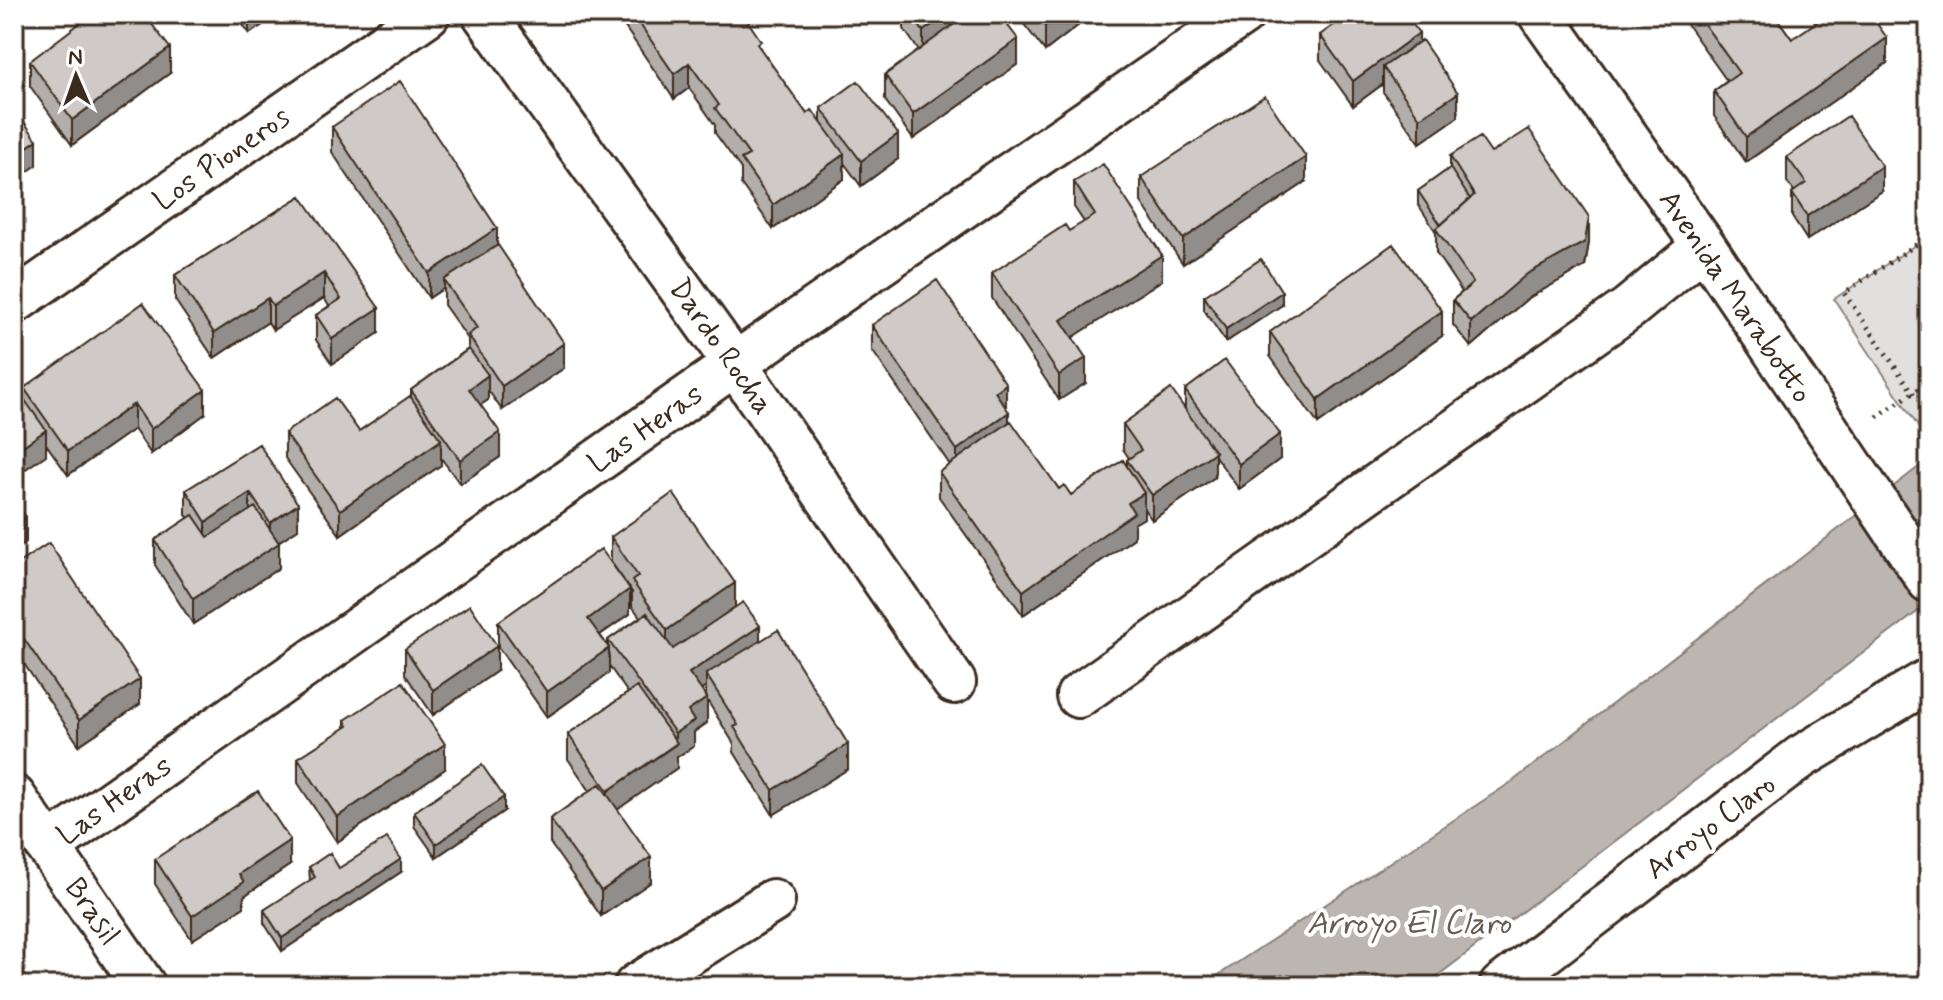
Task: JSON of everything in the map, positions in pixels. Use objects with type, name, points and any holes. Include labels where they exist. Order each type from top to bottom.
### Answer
[{"type":"street","name":"Los Pioneros","points":[[14,302],[428,14]]},
{"type":"street","name":"Dardo Rocha","points":[[484,14],[735,364],[954,682]]},
{"type":"street","name":"Las Heras","points":[[49,846],[735,364],[1243,14]]},
{"type":"street","name":"Avenida Marabotto","points":[[1540,14],[1704,246],[1929,581]]},
{"type":"street","points":[[1078,696],[1629,308],[1704,246]]},
{"type":"street","name":"Arroyo Claro","points":[[1501,986],[1801,757],[1929,680]]},
{"type":"street","name":"Brasil","points":[[14,797],[144,986]]},
{"type":"street","points":[[636,986],[773,901]]},
{"type":"path","points":[[1914,394],[1844,293],[1929,236]]},
{"type":"path","points":[[1929,281],[1924,285],[1929,291]]},
{"type":"path","points":[[1846,459],[1929,382]]},
{"type":"shaded area","points":[[1929,236],[1929,430],[1923,434],[1834,299]]},
{"type":"water","name":"Arroyo El Claro","points":[[1929,459],[1929,603],[1424,986],[1202,986],[1513,781]]},
{"type":"building","points":[[92,14],[144,14],[170,48],[72,120],[30,61]]},
{"type":"building","points":[[633,14],[743,14],[761,41],[757,44],[807,114],[812,110],[844,154],[773,205],[741,159],[749,155],[715,108],[719,105],[689,63],[674,74]]},
{"type":"building","points":[[911,14],[948,14],[923,31]]},
{"type":"building","points":[[968,14],[999,14],[1018,39],[913,114],[885,75]]},
{"type":"building","points":[[1035,14],[1061,14],[1045,26]]},
{"type":"building","points":[[1349,14],[1405,14],[1419,33],[1353,81],[1320,35]]},
{"type":"building","points":[[1697,14],[1774,14],[1792,39],[1828,14],[1870,14],[1887,38],[1746,137],[1714,91],[1739,73]]},
{"type":"building","points":[[1422,40],[1458,93],[1420,118],[1383,67]]},
{"type":"building","points":[[400,81],[497,228],[429,273],[332,127]]},
{"type":"building","points":[[858,81],[898,134],[861,161],[821,108]]},
{"type":"building","points":[[1265,96],[1306,157],[1183,239],[1141,177]]},
{"type":"building","points":[[14,108],[37,140],[14,156]]},
{"type":"building","points":[[1848,116],[1882,166],[1807,216],[1792,193],[1806,183],[1787,157]]},
{"type":"building","points":[[1529,129],[1589,217],[1585,242],[1527,274],[1471,322],[1453,300],[1473,283],[1436,229],[1474,195],[1450,156],[1480,137],[1491,153]]},
{"type":"building","points":[[1103,164],[1162,255],[1061,320],[1086,358],[1059,375],[992,273],[1065,225],[1069,231],[1095,215],[1074,182]]},
{"type":"building","points":[[1450,168],[1470,199],[1441,225],[1418,191]]},
{"type":"building","points":[[301,196],[379,308],[332,339],[316,315],[341,299],[324,273],[273,306],[268,298],[214,333],[175,275]]},
{"type":"building","points":[[1393,244],[1442,311],[1318,399],[1270,332]]},
{"type":"building","points":[[498,245],[564,343],[502,386],[468,335],[477,328],[444,280]]},
{"type":"building","points":[[1261,259],[1282,292],[1226,329],[1204,296]]},
{"type":"building","points":[[937,280],[1006,384],[995,392],[1009,412],[957,450],[872,325]]},
{"type":"building","points":[[143,303],[205,390],[151,429],[134,404],[68,451],[24,388]]},
{"type":"building","points":[[469,349],[488,375],[469,389],[500,432],[460,460],[411,390]]},
{"type":"building","points":[[1225,360],[1280,434],[1239,464],[1185,390]]},
{"type":"building","points":[[14,385],[46,430],[14,452]]},
{"type":"building","points":[[1171,389],[1215,452],[1152,495],[1127,460],[1141,450],[1123,424]]},
{"type":"building","points":[[410,396],[441,440],[340,510],[285,433],[335,398],[359,431]]},
{"type":"building","points":[[1011,421],[1059,489],[1064,485],[1071,495],[1123,460],[1144,493],[1128,503],[1134,513],[1023,591],[939,472]]},
{"type":"building","points":[[259,444],[298,504],[270,523],[250,493],[206,522],[186,490]]},
{"type":"building","points":[[673,493],[735,583],[667,630],[632,581],[638,576],[611,537]]},
{"type":"building","points":[[14,501],[26,517],[14,526]]},
{"type":"building","points":[[255,507],[279,543],[193,599],[155,540],[193,515],[208,537]]},
{"type":"building","points":[[49,543],[140,679],[79,720],[14,624],[14,566]]},
{"type":"building","points":[[601,549],[630,589],[588,619],[609,648],[547,692],[498,622]]},
{"type":"building","points":[[743,602],[760,626],[689,673],[707,698],[688,711],[694,721],[675,733],[608,640],[647,613],[673,649]]},
{"type":"building","points":[[470,605],[497,646],[433,690],[405,649]]},
{"type":"building","points":[[778,630],[848,744],[773,790],[706,674]]},
{"type":"building","points":[[403,682],[445,744],[337,817],[298,758],[348,726],[345,720]]},
{"type":"building","points":[[637,687],[677,743],[608,791],[568,734]]},
{"type":"building","points":[[482,765],[504,797],[436,844],[414,812]]},
{"type":"building","points":[[600,784],[651,857],[601,891],[550,819]]},
{"type":"building","points":[[258,791],[290,840],[239,874],[244,882],[192,916],[155,859]]},
{"type":"building","points":[[387,838],[401,859],[282,938],[264,910],[315,877],[309,867],[330,853],[339,868]]}]
